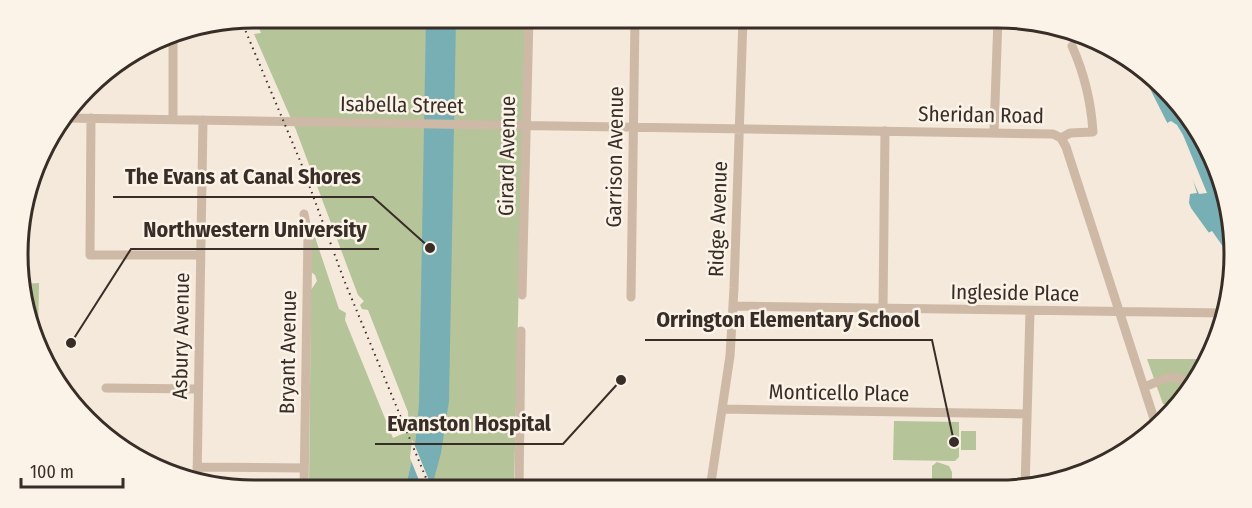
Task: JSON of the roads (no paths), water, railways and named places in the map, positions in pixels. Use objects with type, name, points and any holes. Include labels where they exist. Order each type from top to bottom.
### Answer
[{"type":"street","name":"Girard Avenue","points":[[522,295],[529,28]]},
{"type":"street","name":"Garrison Avenue","points":[[631,297],[635,28]]},
{"type":"street","points":[[739,128],[743,28]]},
{"type":"street","points":[[994,132],[998,28]]},
{"type":"street","points":[[173,44],[173,119]]},
{"type":"street","points":[[1061,138],[1070,133],[1093,132],[1088,88],[1082,67],[1072,46]]},
{"type":"street","name":"Isabella Street","points":[[76,116],[739,128]]},
{"type":"street","points":[[91,118],[90,255],[201,255]]},
{"type":"street","name":"Asbury Avenue","points":[[197,472],[203,120]]},
{"type":"street","name":"Sheridan Road","points":[[739,128],[1042,133],[1053,134],[1061,138],[1066,147],[1153,417]]},
{"type":"street","name":"Ridge Avenue","points":[[711,480],[730,356],[739,128]]},
{"type":"street","points":[[883,309],[885,130]]},
{"type":"street","name":"Bryant Avenue","points":[[304,214],[308,235],[304,480]]},
{"type":"street","name":"Ingleside Place","points":[[733,306],[1215,314]]},
{"type":"street","points":[[1025,478],[1030,312]]},
{"type":"street","points":[[519,480],[521,331]]},
{"type":"street","points":[[1144,387],[1175,376],[1184,380]]},
{"type":"street","points":[[106,388],[198,389]]},
{"type":"street","name":"Monticello Place","points":[[723,409],[1027,414]]},
{"type":"street","points":[[197,467],[304,468]]},
{"type":"water","points":[[426,28],[456,28],[449,401],[441,453],[434,480],[407,480],[415,446],[419,404]]},
{"type":"water","points":[[1148,85],[1168,105],[1200,154],[1216,196],[1224,249],[1217,244],[1191,208],[1190,194],[1197,193],[1188,164]]},
{"type":"railway","points":[[245,29],[301,163],[344,280],[427,480]]},
{"type":"place","name":"The Evans at Canal Shores","points":[[430,248]]},
{"type":"place","name":"Northwestern University","points":[[71,343]]},
{"type":"place","name":"Evanston Hospital","points":[[621,380]]},
{"type":"place","name":"Orrington Elementary School","points":[[954,442]]}]
